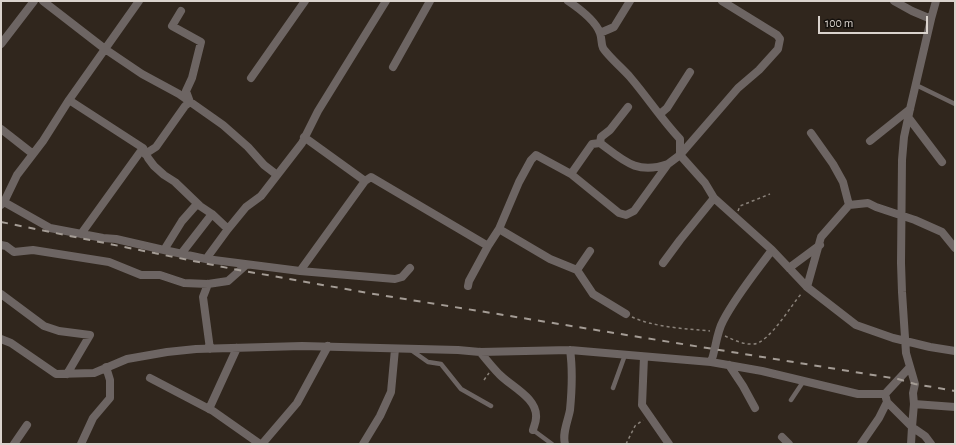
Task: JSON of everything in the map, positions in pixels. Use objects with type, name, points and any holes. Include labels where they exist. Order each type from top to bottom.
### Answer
[{"type":"street","points":[[1,44],[34,1]]},
{"type":"street","points":[[43,1],[105,49],[142,74],[179,94],[224,125],[248,147],[264,165],[277,175]]},
{"type":"street","points":[[139,1],[69,100],[44,141],[17,175],[2,203],[50,228],[116,239],[206,259],[300,272],[395,279],[402,277],[410,268]]},
{"type":"street","points":[[251,78],[305,1]]},
{"type":"street","points":[[206,259],[246,207],[262,196],[302,143],[318,111],[386,1]]},
{"type":"street","points":[[393,67],[430,1]]},
{"type":"street","points":[[568,1],[578,8],[594,24],[600,34],[603,48],[630,76],[660,114],[665,123],[680,139],[680,155],[705,183],[714,198],[772,250],[807,287],[856,325],[893,338],[930,347],[955,351]]},
{"type":"street","points":[[600,34],[614,27],[630,1]]},
{"type":"street","points":[[468,286],[469,280],[499,229],[519,182],[531,160],[536,155],[570,174],[619,213],[626,215],[634,211],[668,164],[680,155],[738,88],[759,70],[778,49],[780,39],[777,35],[722,1]]},
{"type":"street","points":[[894,1],[931,19]]},
{"type":"street","points":[[911,444],[914,404],[913,393],[915,384],[910,368],[905,341],[901,270],[902,160],[904,137],[909,113],[936,1]]},
{"type":"street","points":[[181,10],[172,26],[200,42],[192,78],[186,91],[190,102]]},
{"type":"street","points":[[660,114],[667,108],[690,72]]},
{"type":"street","points":[[69,100],[144,151],[154,166],[175,182],[197,204],[212,214],[228,229]]},
{"type":"street","points":[[81,234],[144,151],[156,148],[185,106],[190,102]]},
{"type":"street","points":[[600,143],[601,137],[610,130],[628,107]]},
{"type":"street","points":[[870,141],[909,113]]},
{"type":"street","points":[[909,113],[942,162]]},
{"type":"street","points":[[1,129],[34,154]]},
{"type":"street","points":[[811,133],[833,164],[843,182],[849,204]]},
{"type":"street","points":[[304,137],[365,181]]},
{"type":"street","points":[[570,174],[592,144],[600,143],[620,158],[638,167],[654,168],[668,164]]},
{"type":"street","points":[[300,272],[365,181],[371,177],[488,246]]},
{"type":"street","points":[[663,263],[714,198]]},
{"type":"street","points":[[807,287],[822,237],[849,204],[868,203],[915,220],[942,232],[955,248]]},
{"type":"street","points":[[164,250],[182,221],[197,204]]},
{"type":"street","points":[[181,254],[212,214]]},
{"type":"street","points":[[499,229],[550,259],[577,270],[593,294],[626,314]]},
{"type":"street","points":[[1,244],[14,252],[33,250],[109,262],[141,275],[160,274],[184,283],[208,284],[228,281],[246,265]]},
{"type":"street","points":[[789,268],[820,245]]},
{"type":"street","points":[[711,362],[718,332],[723,321],[749,281],[772,250]]},
{"type":"street","points":[[577,270],[590,251]]},
{"type":"street","points":[[208,284],[203,297],[210,349]]},
{"type":"street","points":[[1,294],[44,326],[59,331],[90,335],[67,374]]},
{"type":"street","points":[[1,339],[11,343],[56,374],[94,373],[128,359],[167,352],[302,346],[458,350],[480,352],[570,350],[711,362],[762,371],[858,394],[886,398],[912,427],[925,436],[932,444]]},
{"type":"street","points":[[150,378],[209,409],[261,444],[297,403],[328,346]]},
{"type":"street","points":[[209,409],[237,348]]},
{"type":"street","points":[[363,444],[380,416],[391,392],[395,349]]},
{"type":"street","points":[[565,444],[564,438],[573,385],[570,350]]},
{"type":"street","points":[[480,352],[499,375],[530,400],[536,410],[533,430]]},
{"type":"street","points":[[644,357],[642,405],[669,444]]},
{"type":"street","points":[[729,365],[755,408]]},
{"type":"street","points":[[82,444],[93,418],[110,398],[110,380],[106,368]]},
{"type":"street","points":[[861,444],[879,418],[886,398],[910,368]]},
{"type":"street","points":[[914,404],[955,407]]},
{"type":"street","points":[[14,444],[27,425]]},
{"type":"street","points":[[782,437],[790,444]]},
{"type":"lane","points":[[916,85],[955,104]]},
{"type":"lane","points":[[410,349],[428,362],[442,364],[461,389],[490,406]]},
{"type":"lane","points":[[614,388],[625,355]]},
{"type":"lane","points":[[791,400],[803,382]]},
{"type":"lane","points":[[533,430],[552,444]]},
{"type":"path","points":[[736,218],[740,206],[770,194]]},
{"type":"path","points":[[626,444],[635,426],[650,416]]},
{"type":"railway","points":[[1,222],[233,269],[368,293],[898,379],[915,384],[955,391]]}]
